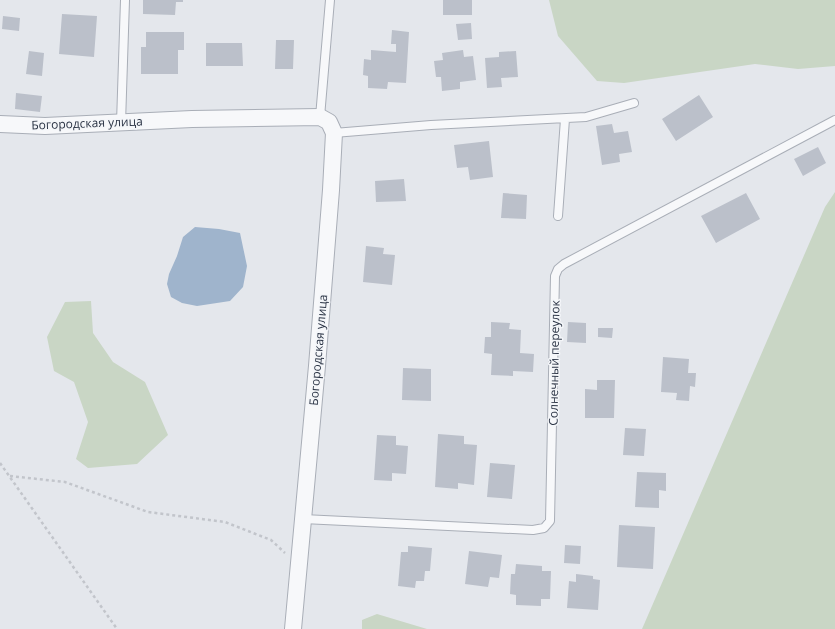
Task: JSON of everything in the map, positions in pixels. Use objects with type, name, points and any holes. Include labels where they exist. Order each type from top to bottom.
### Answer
[{"type":"street","name":"Богородская улица","points":[[0,124],[45,126],[192,119],[320,117]]},
{"type":"street","points":[[320,117],[329,122],[334,133]]},
{"type":"street","name":"Богородская улица","points":[[292,629],[327,236],[334,133]]},
{"type":"lane","points":[[120,123],[125,0]]},
{"type":"lane","points":[[320,117],[330,0]]},
{"type":"lane","points":[[334,133],[431,125],[586,117],[634,103]]},
{"type":"lane","points":[[558,216],[565,118]]},
{"type":"lane","name":"Солнечный переулок","points":[[303,519],[533,530],[544,528],[550,521],[555,276],[558,270],[564,264],[835,120]]},
{"type":"path","points":[[0,463],[117,629]]},
{"type":"path","points":[[10,476],[65,482],[148,512],[225,522],[271,540],[298,567]]},
{"type":"green space","points":[[549,0],[835,0],[835,66],[798,69],[755,64],[624,83],[597,81],[558,36]]},
{"type":"green space","points":[[835,192],[835,629],[642,629],[825,207]]},
{"type":"green space","points":[[91,301],[93,333],[113,362],[145,382],[168,435],[137,464],[88,468],[76,459],[88,422],[74,382],[54,371],[47,337],[65,302]]},
{"type":"green space","points":[[377,614],[427,629],[362,629],[362,620]]},
{"type":"water","points":[[195,227],[240,233],[247,266],[243,287],[230,301],[197,306],[182,303],[171,297],[167,284],[169,274],[183,237]]},
{"type":"building","points":[[143,0],[183,0],[183,2],[176,2],[175,15],[143,14]]},
{"type":"building","points":[[443,0],[472,0],[472,15],[443,15]]},
{"type":"building","points":[[62,14],[97,16],[94,57],[59,54]]},
{"type":"building","points":[[3,16],[20,18],[19,31],[2,29]]},
{"type":"building","points":[[471,23],[472,39],[458,40],[456,24]]},
{"type":"building","points":[[392,30],[409,32],[406,83],[388,82],[387,89],[368,88],[368,76],[363,75],[364,59],[371,60],[371,50],[396,52],[396,44],[391,44]]},
{"type":"building","points":[[146,32],[184,32],[184,50],[178,50],[178,74],[141,74],[141,47],[146,47]]},
{"type":"building","points":[[276,40],[294,40],[293,69],[275,69]]},
{"type":"building","points":[[206,43],[242,43],[243,66],[206,66]]},
{"type":"building","points":[[463,50],[464,57],[473,56],[476,80],[460,82],[460,89],[442,91],[441,77],[436,77],[434,61],[443,60],[442,53]]},
{"type":"building","points":[[29,51],[44,53],[42,76],[26,74]]},
{"type":"building","points":[[516,51],[518,77],[501,78],[502,87],[487,88],[485,58],[499,57],[499,52]]},
{"type":"building","points":[[16,93],[42,96],[40,112],[15,109]]},
{"type":"building","points":[[699,95],[713,117],[676,141],[662,119]]},
{"type":"building","points":[[612,124],[614,133],[628,131],[632,152],[619,154],[620,162],[602,165],[596,126]]},
{"type":"building","points":[[489,141],[493,177],[470,180],[468,167],[457,168],[454,145]]},
{"type":"building","points":[[818,147],[826,163],[803,176],[794,159]]},
{"type":"building","points":[[404,179],[406,201],[376,202],[375,181]]},
{"type":"building","points":[[503,193],[527,195],[526,219],[501,218]]},
{"type":"building","points":[[746,193],[760,219],[716,243],[701,216]]},
{"type":"building","points":[[366,246],[384,248],[383,254],[395,255],[392,285],[363,282]]},
{"type":"building","points":[[491,322],[510,323],[509,329],[521,330],[520,353],[534,354],[533,372],[513,371],[513,376],[491,375],[492,354],[484,353],[485,337],[491,337]]},
{"type":"building","points":[[568,322],[586,323],[586,343],[567,342]]},
{"type":"building","points":[[598,328],[613,328],[612,338],[598,337]]},
{"type":"building","points":[[663,357],[689,359],[688,373],[696,373],[695,387],[690,386],[689,401],[676,400],[677,393],[661,392]]},
{"type":"building","points":[[403,368],[431,369],[431,401],[402,400]]},
{"type":"building","points":[[597,380],[615,380],[614,418],[585,418],[585,389],[597,390]]},
{"type":"building","points":[[625,428],[646,429],[644,456],[623,455]]},
{"type":"building","points":[[438,434],[464,436],[464,444],[477,445],[474,485],[458,483],[458,489],[435,487]]},
{"type":"building","points":[[377,435],[396,436],[396,445],[408,446],[406,474],[392,473],[392,481],[374,480]]},
{"type":"building","points":[[490,463],[515,465],[512,499],[487,497]]},
{"type":"building","points":[[637,472],[666,473],[666,491],[659,490],[659,508],[635,507]]},
{"type":"building","points":[[619,525],[655,527],[653,569],[617,567]]},
{"type":"building","points":[[565,545],[581,546],[580,564],[564,563]]},
{"type":"building","points":[[408,546],[432,548],[430,571],[425,571],[424,581],[416,581],[415,588],[398,586],[401,552],[408,552]]},
{"type":"building","points":[[469,551],[502,555],[499,578],[490,577],[488,587],[465,584]]},
{"type":"building","points":[[516,564],[542,566],[542,571],[551,571],[550,599],[541,599],[541,606],[516,605],[516,595],[510,594],[511,574],[515,574]]},
{"type":"building","points":[[576,574],[593,576],[593,579],[600,580],[598,610],[567,608],[569,581],[576,582]]}]
